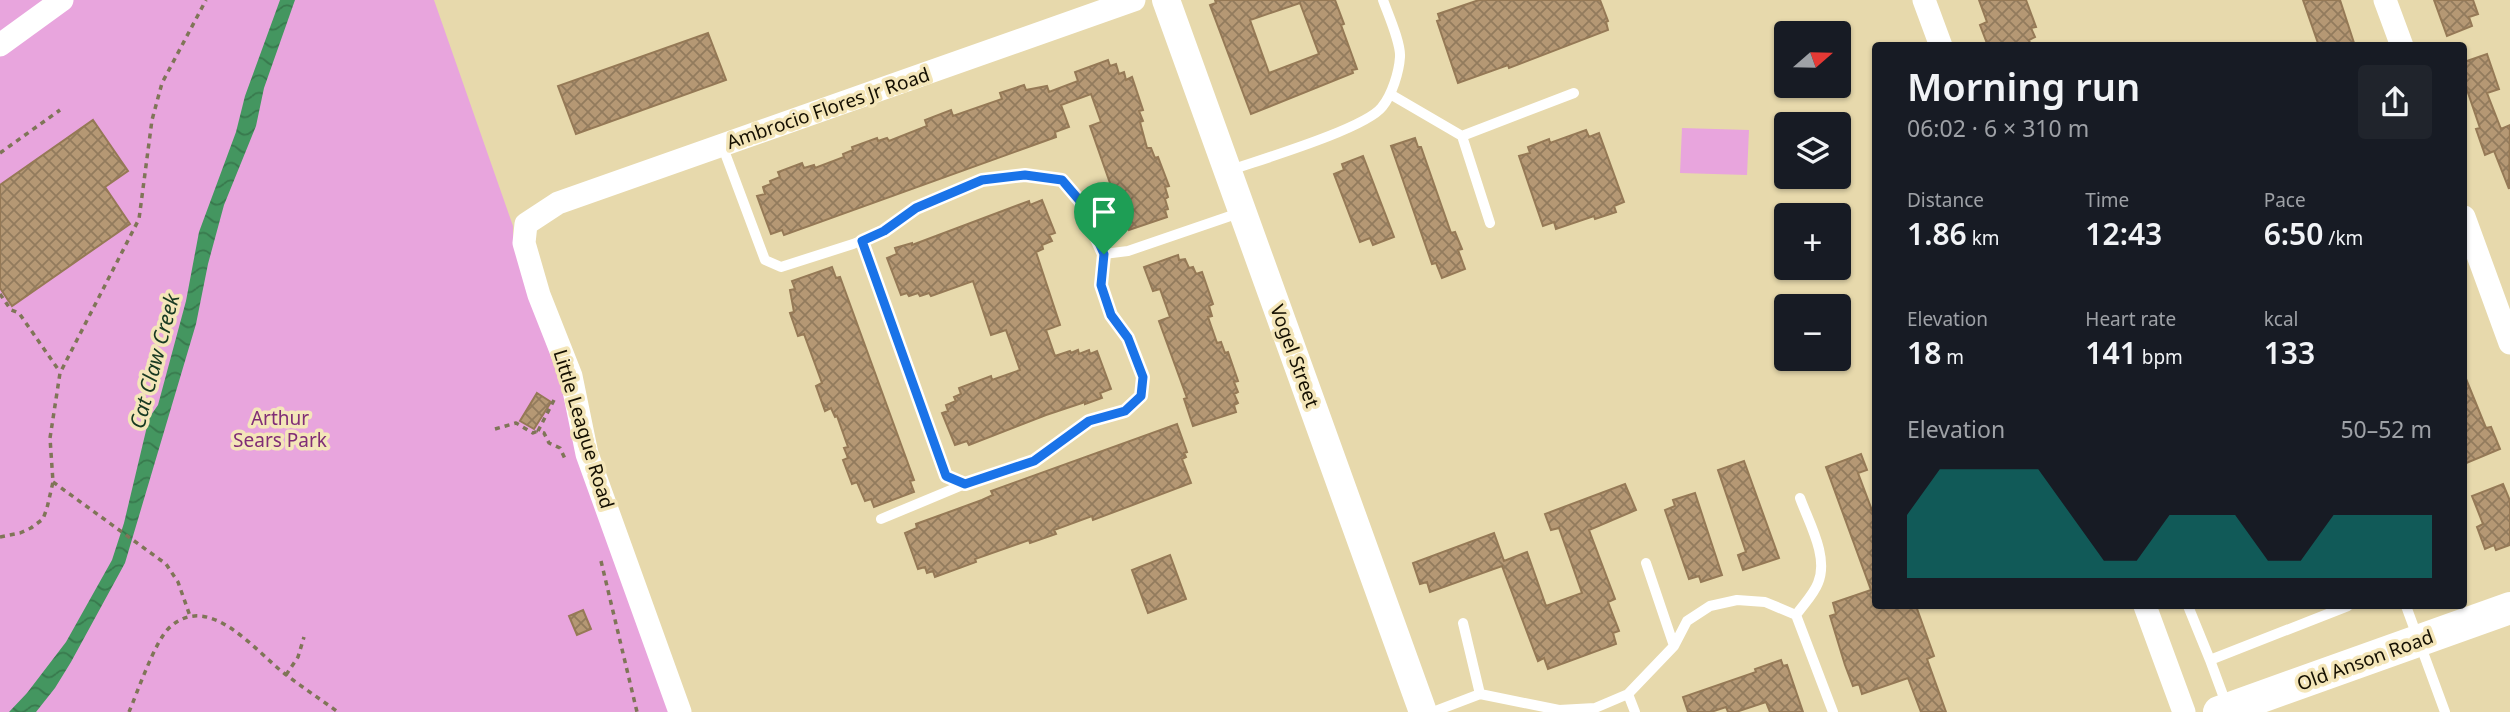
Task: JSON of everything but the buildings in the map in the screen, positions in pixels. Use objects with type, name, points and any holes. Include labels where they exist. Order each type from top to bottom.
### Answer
[{"type":"main road","name":"Old Anson Road","points":[[2224,710],[2510,608]]},
{"type":"street","points":[[0,45],[62,0]]},
{"type":"street","name":"Ambrocio Flores Jr Road","points":[[526,224],[558,202],[1134,0]]},
{"type":"street","name":"Vogel Street","points":[[1166,0],[1423,712]]},
{"type":"street","points":[[1924,0],[1940,42]]},
{"type":"street","points":[[2385,0],[2401,42]]},
{"type":"street","name":"Little League Road","points":[[526,224],[524,243],[539,295],[570,376],[587,454],[680,712]]},
{"type":"street","points":[[2467,225],[2510,343]]},
{"type":"street","points":[[2146,609],[2184,712]]},
{"type":"lane","points":[[1228,171],[1366,120],[1381,109],[1390,94],[1401,55],[1383,0]]},
{"type":"lane","points":[[1461,136],[1574,93]]},
{"type":"lane","points":[[1390,94],[1461,136],[1490,223]]},
{"type":"lane","points":[[722,145],[765,260],[781,267],[862,241],[884,231],[916,208],[982,180],[1025,175],[1062,180],[1080,201],[1104,254],[1101,285],[1111,315],[1128,338],[1143,377],[1141,396],[1125,411],[1089,421],[1034,461],[965,484],[881,519]]},
{"type":"lane","points":[[1104,254],[1128,251],[1243,211]]},
{"type":"lane","points":[[862,241],[946,476],[965,484]]},
{"type":"lane","points":[[1796,615],[1818,586],[1821,572],[1821,557],[1800,498]]},
{"type":"lane","points":[[1646,564],[1674,646]]},
{"type":"lane","points":[[1433,712],[1480,695],[1559,710],[1595,708],[1628,694],[1648,676],[1674,646],[1686,621],[1710,606],[1737,600],[1765,602],[1796,615],[1833,712]]},
{"type":"lane","points":[[2189,609],[2210,660],[2224,710]]},
{"type":"lane","points":[[2210,660],[2340,609]]},
{"type":"lane","points":[[2407,609],[2445,712]]},
{"type":"lane","points":[[1462,623],[1480,695]]},
{"type":"lane","points":[[1628,694],[1634,712]]},
{"type":"path","points":[[0,537],[20,533],[43,519],[53,482],[50,438],[60,373],[139,219],[152,120],[162,83],[206,0]]},
{"type":"path","points":[[0,153],[60,110]]},
{"type":"path","points":[[0,294],[11,310],[19,313],[60,373]]},
{"type":"path","points":[[538,431],[554,402],[552,393]]},
{"type":"path","points":[[495,429],[516,424],[533,433],[544,433],[549,443]]},
{"type":"path","points":[[53,482],[166,564],[178,582],[190,616]]},
{"type":"path","points":[[601,559],[637,712]]},
{"type":"path","points":[[129,712],[165,631],[190,616],[206,617],[222,623],[243,636],[286,675],[338,712]]},
{"type":"path","points":[[286,675],[298,657],[304,637]]},
{"type":"green space","name":"Arthur Sears Park","points":[[0,0],[434,0],[513,226],[513,244],[670,712],[0,712]]},
{"type":"green space","points":[[1682,128],[1749,130],[1747,175],[1680,173]]},
{"type":"water","points":[[280,0],[295,0],[264,88],[256,126],[224,205],[196,324],[125,563],[55,688],[36,712],[9,712],[66,642],[112,560],[124,523],[149,418],[158,405],[186,301],[199,232]]},
{"type":"route","points":[[1025,175],[1062,180],[1080,201],[1104,254],[1101,285],[1111,315],[1128,338],[1143,377],[1141,396],[1125,411],[1089,421],[1034,461],[965,484],[946,476],[862,241],[884,231],[916,208],[982,180],[1025,175]]},
{"type":"water label","name":"Cat Claw Creek","points":[[154,361]]}]
